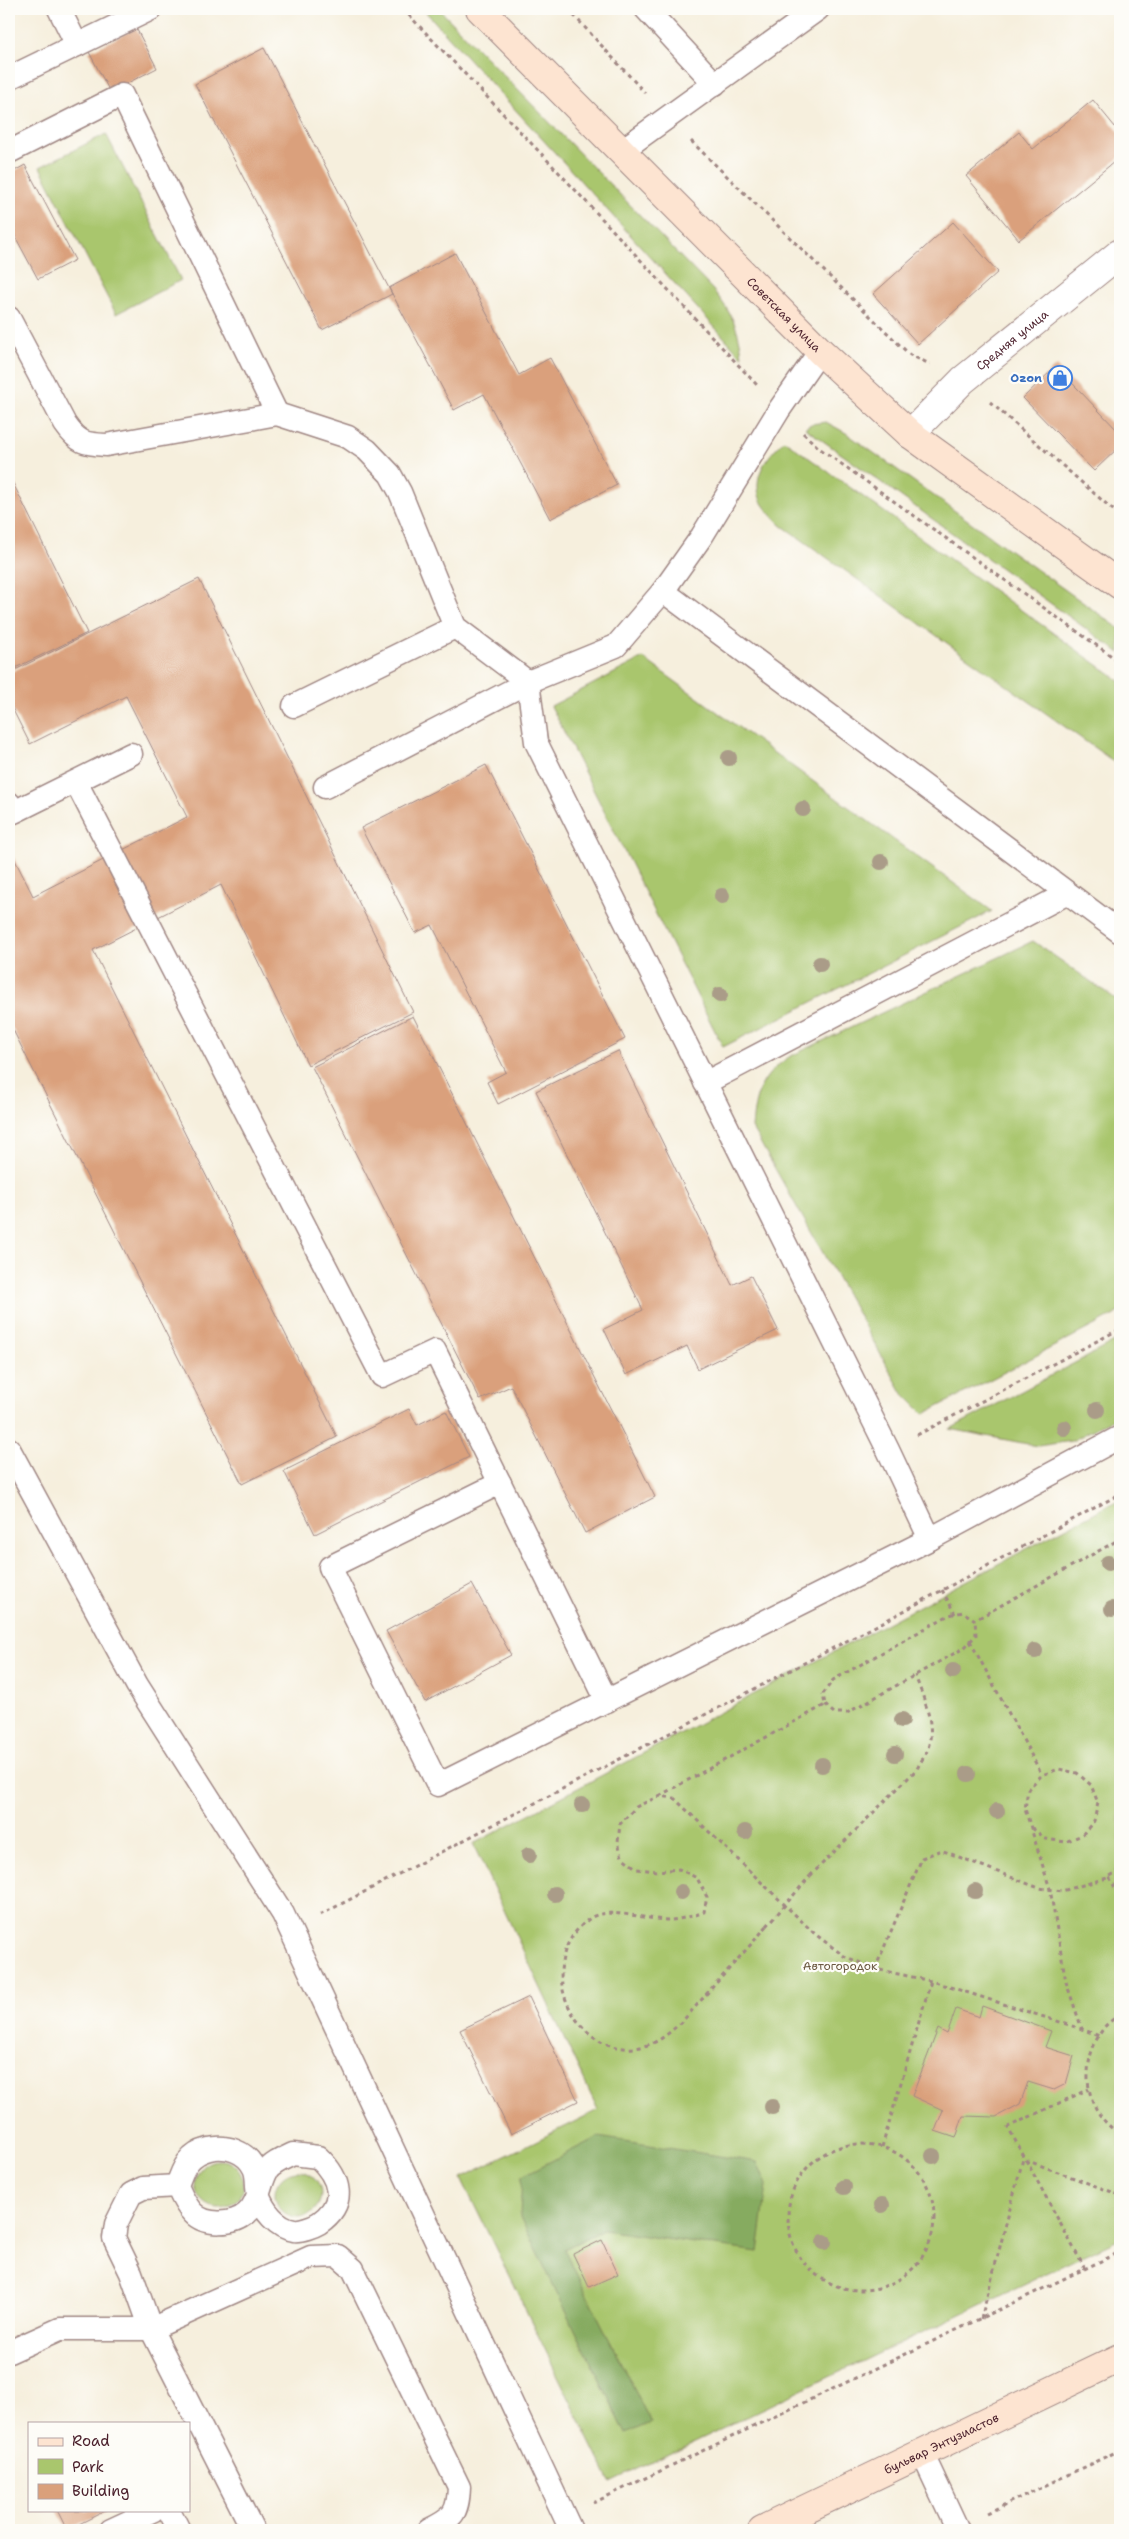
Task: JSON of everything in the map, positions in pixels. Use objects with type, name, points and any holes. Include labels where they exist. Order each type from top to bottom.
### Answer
[{"type":"main road","name":"Советская улица","points":[[480,9],[820,351],[910,434],[1120,585]]},
{"type":"main road","name":"бульвар Энтузиастов","points":[[762,2530],[1120,2358]]},
{"type":"street","name":"Средняя улица","points":[[910,434],[963,380],[1120,253]]},
{"type":"lane","points":[[60,9],[77,45]]},
{"type":"lane","points":[[9,78],[151,9]]},
{"type":"lane","points":[[646,9],[715,84]]},
{"type":"lane","points":[[621,151],[668,119],[818,9]]},
{"type":"lane","points":[[9,152],[122,95],[277,414]]},
{"type":"lane","points":[[9,318],[65,424],[74,438],[88,444],[106,445],[277,414],[348,437],[367,450],[390,474],[400,492],[455,628],[528,682],[536,742],[888,1450],[930,1539]]},
{"type":"lane","points":[[324,787],[528,682],[616,646],[663,591],[702,536],[779,410],[820,351]]},
{"type":"lane","points":[[663,591],[1066,894],[1120,932]]},
{"type":"lane","points":[[294,706],[455,628]]},
{"type":"lane","points":[[9,802],[14,812],[131,754]]},
{"type":"lane","points":[[76,782],[382,1376],[434,1351],[607,1701]]},
{"type":"lane","points":[[705,1083],[1066,894]]},
{"type":"lane","points":[[500,1484],[330,1567],[438,1785],[930,1539],[1120,1437]]},
{"type":"lane","points":[[9,1449],[137,1685],[278,1906],[568,2523]]},
{"type":"lane","points":[[221,2146],[244,2155],[254,2169],[258,2194],[248,2213],[229,2222],[210,2221],[194,2215],[184,2202],[177,2186],[182,2168],[197,2152],[221,2146]]},
{"type":"lane","points":[[177,2186],[143,2188],[131,2194],[116,2224],[114,2238],[131,2273],[151,2329],[253,2530]]},
{"type":"lane","points":[[9,2352],[60,2329],[151,2329],[311,2257],[338,2256],[353,2269],[459,2487],[458,2504],[454,2516],[429,2530]]},
{"type":"lane","points":[[922,2453],[958,2529]]},
{"type":"lane","points":[[110,2530],[150,2512]]},
{"type":"lane","points":[[170,2512],[179,2530]]},
{"type":"path","points":[[403,9],[551,164],[779,410],[819,448],[1120,662]]},
{"type":"path","points":[[568,9],[668,119],[910,355],[963,380],[1120,516]]},
{"type":"path","points":[[888,1450],[1120,1329]]},
{"type":"path","points":[[290,1930],[942,1590],[1120,1494]]},
{"type":"path","points":[[975,1620],[1120,1539]]},
{"type":"path","points":[[942,1590],[956,1614]]},
{"type":"path","points":[[963,1612],[975,1620],[976,1635],[964,1648],[847,1713],[834,1713],[825,1705],[823,1694],[833,1680],[949,1614],[963,1612]]},
{"type":"path","points":[[970,1641],[1042,1774]]},
{"type":"path","points":[[825,1705],[659,1796],[636,1806],[620,1824],[618,1842],[622,1857],[637,1869],[657,1871],[679,1869],[697,1878],[707,1897],[704,1912],[670,1920],[612,1914],[590,1918],[572,1937],[562,1957],[560,1980],[567,2005],[579,2024],[597,2039],[626,2049],[656,2042],[676,2028],[810,1876],[917,1769],[928,1748],[930,1733],[928,1711],[915,1675]]},
{"type":"path","points":[[1032,1828],[1046,1839],[1065,1842],[1082,1835],[1094,1821],[1098,1803],[1091,1785],[1077,1773],[1059,1769],[1042,1774],[1028,1789],[1025,1809],[1050,1889],[1066,1982],[1082,2029]]},
{"type":"path","points":[[659,1796],[674,1798],[816,1934],[844,1956],[875,1969],[931,1982],[1099,2036]]},
{"type":"path","points":[[875,1969],[922,1858],[941,1850],[1039,1888],[1062,1891],[1109,1877],[1120,1870]]},
{"type":"path","points":[[1109,1877],[1120,1896]]},
{"type":"path","points":[[882,2147],[931,1982]]},
{"type":"path","points":[[1120,2014],[1104,2027],[1092,2047],[1087,2070],[1089,2089],[1098,2113],[1113,2130],[1120,2134]]},
{"type":"path","points":[[1084,2269],[1023,2159],[1008,2127],[1089,2089]]},
{"type":"path","points":[[860,2144],[882,2147],[898,2154],[914,2167],[926,2183],[932,2202],[934,2222],[930,2240],[922,2257],[909,2272],[893,2282],[875,2289],[856,2290],[833,2285],[809,2267],[799,2256],[790,2235],[788,2212],[793,2190],[805,2170],[822,2156],[840,2147],[860,2144]]},
{"type":"path","points":[[981,2319],[1023,2159]]},
{"type":"path","points":[[1023,2159],[1120,2195]]},
{"type":"path","points":[[568,2523],[1120,2252]]},
{"type":"path","points":[[958,2529],[1120,2450]]},
{"type":"green space","points":[[423,9],[439,9],[712,289],[733,320],[739,338],[742,357]]},
{"type":"green space","points":[[106,134],[181,280],[116,314],[40,167]]},
{"type":"green space","points":[[826,422],[846,433],[1120,629],[1120,653],[805,428],[811,424]]},
{"type":"green space","points":[[784,440],[1120,681],[1120,766],[781,525],[761,501],[758,483],[762,468]]},
{"type":"green space","points":[[643,658],[992,911],[723,1047],[551,706]]},
{"type":"green space","points":[[1033,941],[1120,1002],[1120,1312],[924,1414],[902,1392],[752,1128],[757,1096],[765,1079],[779,1064],[789,1057]]},
{"type":"green space","points":[[1120,1339],[1120,1415],[1072,1441],[1038,1446],[950,1429]]},
{"type":"green space","name":"Автогородок","points":[[1120,1499],[1120,2238],[610,2482],[461,2178],[598,2110],[473,1844]]},
{"type":"green space","points":[[598,2137],[757,2162],[767,2185],[758,2252],[603,2230],[564,2249],[651,2423],[626,2434],[520,2217],[522,2176]]},
{"type":"green space","points":[[214,2160],[224,2160],[236,2167],[243,2179],[243,2189],[236,2201],[224,2208],[214,2208],[206,2204],[199,2197],[195,2189],[195,2179],[199,2171],[206,2164]]},
{"type":"green space","points":[[303,2171],[315,2177],[320,2185],[320,2203],[315,2211],[307,2216],[293,2217],[281,2211],[276,2203],[275,2189],[281,2177],[289,2172]]},
{"type":"building","points":[[136,28],[157,68],[110,92],[89,52]]},
{"type":"building","points":[[264,48],[392,294],[322,330],[195,84]]},
{"type":"building","points":[[1093,100],[1120,133],[1120,157],[1019,240],[966,176],[1019,132],[1033,149]]},
{"type":"building","points":[[25,165],[75,260],[38,279],[9,225],[9,174]]},
{"type":"building","points":[[953,222],[998,272],[918,344],[873,294]]},
{"type":"building","points":[[455,253],[519,375],[550,358],[617,485],[550,519],[484,394],[454,410],[389,288]]},
{"type":"building","points":[[1056,366],[1120,433],[1120,446],[1094,471],[1023,398]]},
{"type":"building","points":[[9,475],[87,633],[9,671]]},
{"type":"building","points":[[199,579],[413,1012],[308,1065],[221,885],[93,950],[337,1437],[242,1484],[9,1022],[9,848],[33,896],[187,817],[126,696],[30,744],[9,702],[9,673]]},
{"type":"building","points":[[486,765],[625,1039],[498,1104],[487,1082],[506,1072],[432,925],[415,933],[361,828]]},
{"type":"building","points":[[413,1016],[655,1497],[585,1533],[511,1386],[480,1400],[312,1067]]},
{"type":"building","points":[[618,1051],[732,1285],[751,1276],[778,1330],[698,1369],[687,1346],[626,1375],[604,1329],[643,1310],[536,1091]]},
{"type":"building","points":[[409,1409],[417,1425],[446,1411],[469,1457],[315,1534],[284,1471]]},
{"type":"building","points":[[472,1584],[511,1655],[425,1702],[386,1631]]},
{"type":"building","points":[[529,1997],[578,2101],[511,2134],[460,2030]]},
{"type":"building","points":[[982,2006],[1051,2031],[1045,2047],[1074,2056],[1066,2084],[1054,2090],[1028,2082],[1020,2104],[996,2117],[963,2116],[956,2138],[935,2131],[943,2110],[912,2096],[938,2029],[947,2034],[956,2009],[979,2017]]},
{"type":"building","points":[[602,2240],[618,2274],[589,2287],[573,2254]]},
{"type":"building","points":[[58,2512],[103,2512],[67,2530]]},
{"type":"place","name":"Ozon","points":[[1060,378]]}]
